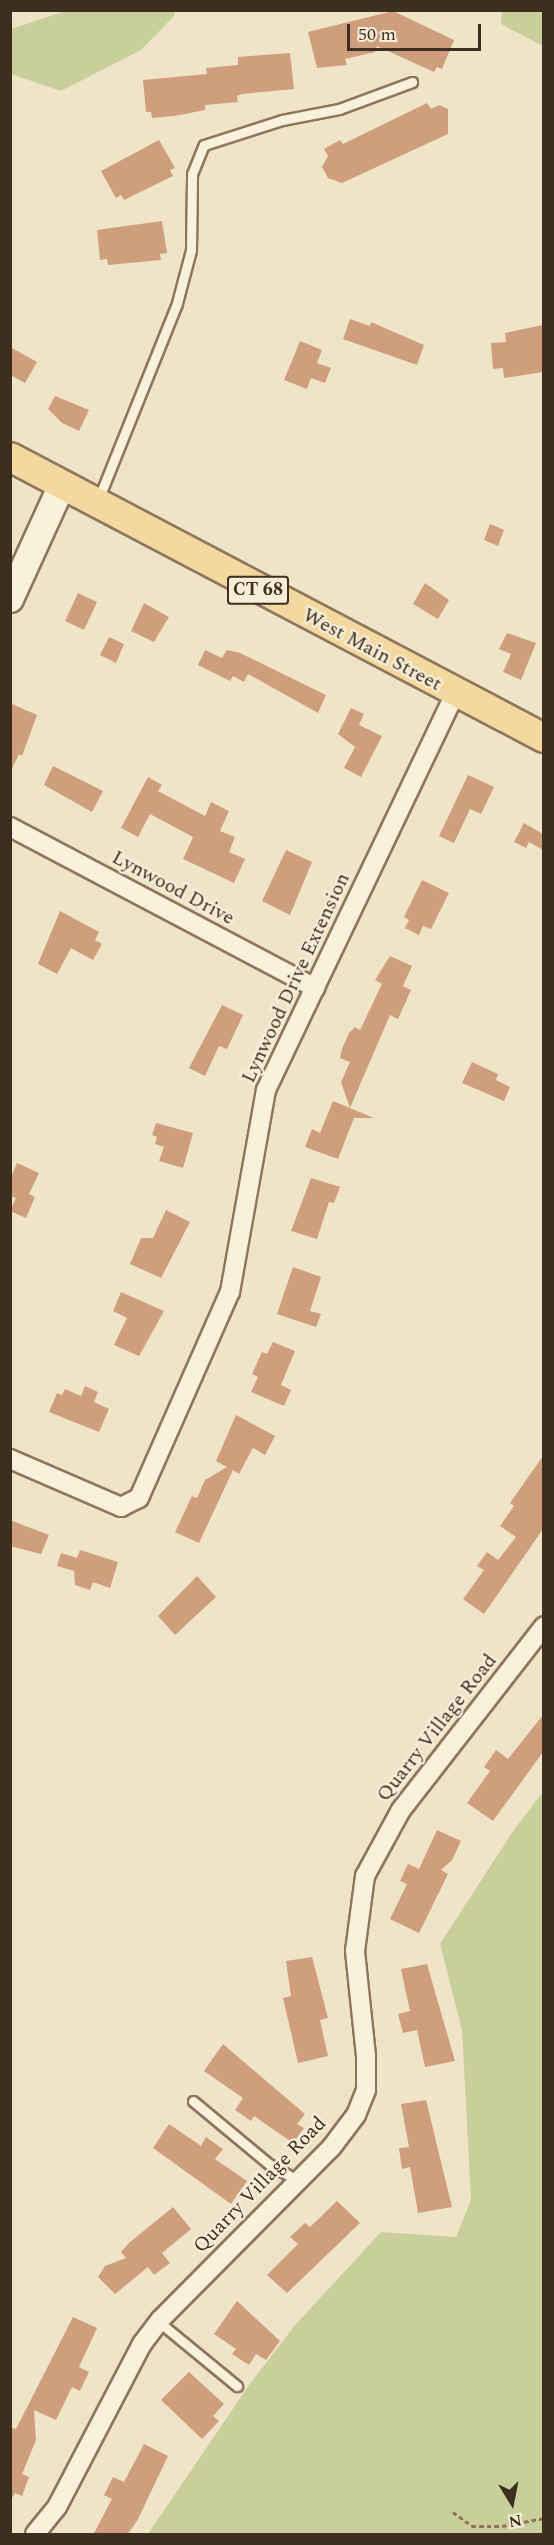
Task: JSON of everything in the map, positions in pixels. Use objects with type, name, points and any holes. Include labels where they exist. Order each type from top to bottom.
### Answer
[{"type":"main road","name":"West Main Street","points":[[10,457],[61,487],[543,738]]},
{"type":"street","points":[[10,599],[61,487]]},
{"type":"street","name":"Lynwood Drive Extension","points":[[10,1459],[121,1507],[139,1498],[230,1292],[266,1090],[455,693]]},
{"type":"street","name":"Lynwood Drive","points":[[10,828],[315,988]]},
{"type":"street","name":"Quarry Village Road","points":[[34,2535],[57,2507],[142,2344],[159,2322],[298,2181],[356,2115],[366,2090],[366,2056],[355,1952],[358,1906],[377,1848],[401,1810],[543,1626]]},
{"type":"lane","points":[[96,505],[177,303],[191,250],[192,174],[204,145],[282,120],[339,109],[412,82]]},
{"type":"lane","points":[[193,2101],[269,2164],[298,2181]]},
{"type":"lane","points":[[159,2322],[237,2386]]},
{"type":"path","points":[[453,2512],[472,2526],[502,2526],[543,2518]]},
{"type":"green space","points":[[174,10],[175,15],[141,50],[61,91],[11,74],[11,29],[65,11]]},
{"type":"green space","points":[[502,10],[543,11],[543,46],[501,24]]},
{"type":"green space","points":[[543,1792],[543,2534],[148,2534],[249,2385],[296,2324],[381,2232],[456,2237],[471,2200],[462,2030],[440,1944],[513,1831]]},
{"type":"building","points":[[393,11],[454,40],[442,69],[437,67],[434,72],[377,46],[375,52],[345,59],[347,65],[317,68],[308,32]]},
{"type":"building","points":[[290,53],[294,89],[242,94],[237,96],[238,102],[205,105],[205,110],[174,116],[152,118],[151,112],[146,112],[143,80],[207,74],[206,68],[238,65],[238,57]]},
{"type":"building","points":[[427,103],[431,109],[439,105],[448,109],[448,134],[342,183],[328,178],[322,167],[328,156],[324,149],[340,140],[343,144]]},
{"type":"building","points":[[159,140],[175,168],[170,170],[173,176],[124,200],[121,195],[116,198],[101,171]]},
{"type":"building","points":[[162,221],[167,253],[160,254],[161,260],[108,265],[107,259],[100,260],[97,230]]},
{"type":"building","points":[[350,319],[370,326],[371,322],[424,345],[417,365],[343,339]]},
{"type":"building","points":[[543,325],[543,372],[504,378],[503,368],[493,369],[491,343],[506,342],[505,333]]},
{"type":"building","points":[[300,341],[322,350],[317,363],[331,368],[325,383],[311,378],[307,389],[284,380]]},
{"type":"building","points":[[10,347],[37,362],[25,383],[10,375]]},
{"type":"building","points":[[55,396],[89,410],[79,431],[62,423],[48,409]]},
{"type":"building","points":[[490,524],[504,530],[498,546],[484,540]]},
{"type":"building","points":[[425,583],[449,600],[438,619],[413,604]]},
{"type":"building","points":[[78,593],[97,602],[84,630],[65,621]]},
{"type":"building","points":[[144,603],[169,617],[154,642],[131,631]]},
{"type":"building","points":[[507,633],[536,643],[521,680],[503,672],[511,654],[499,649]]},
{"type":"building","points":[[109,637],[124,644],[116,663],[100,655]]},
{"type":"building","points":[[205,650],[222,658],[227,650],[240,653],[326,695],[318,713],[248,674],[244,682],[233,676],[230,681],[198,665]]},
{"type":"building","points":[[10,703],[37,715],[22,756],[19,754],[10,773]]},
{"type":"building","points":[[351,708],[364,714],[359,725],[382,736],[361,777],[344,768],[355,747],[338,734]]},
{"type":"building","points":[[53,766],[103,791],[92,812],[44,785]]},
{"type":"building","points":[[468,775],[494,787],[481,814],[470,809],[454,843],[439,836]]},
{"type":"building","points":[[148,777],[162,785],[158,791],[205,816],[211,802],[229,811],[220,831],[235,837],[229,852],[245,859],[234,883],[183,859],[193,837],[150,814],[138,837],[121,828]]},
{"type":"building","points":[[524,823],[543,834],[543,850],[529,842],[526,848],[514,842]]},
{"type":"building","points":[[286,850],[312,862],[290,915],[262,901]]},
{"type":"building","points":[[422,880],[449,893],[431,929],[423,926],[419,935],[405,928],[409,920],[404,917]]},
{"type":"building","points":[[60,911],[99,932],[95,940],[102,944],[93,960],[71,948],[57,974],[38,964]]},
{"type":"building","points":[[390,956],[412,966],[403,986],[411,990],[398,1019],[390,1015],[350,1108],[341,1082],[350,1062],[340,1058],[342,1049],[349,1033],[355,1027],[360,1030],[382,984],[375,980]]},
{"type":"building","points":[[222,1005],[243,1015],[227,1049],[219,1046],[205,1076],[189,1068]]},
{"type":"building","points":[[472,1062],[498,1074],[496,1080],[510,1087],[504,1101],[462,1083]]},
{"type":"building","points":[[333,1101],[374,1118],[354,1118],[338,1159],[305,1147],[312,1129],[320,1133]]},
{"type":"building","points":[[156,1123],[193,1133],[183,1168],[159,1161],[164,1147],[155,1144],[157,1137],[152,1135]]},
{"type":"building","points":[[17,1163],[39,1173],[29,1194],[35,1197],[26,1218],[10,1211],[16,1198],[10,1196],[10,1179]]},
{"type":"building","points":[[311,1178],[340,1187],[334,1203],[329,1202],[317,1239],[291,1231]]},
{"type":"building","points":[[166,1210],[190,1222],[161,1278],[130,1264],[141,1238],[153,1238]]},
{"type":"building","points":[[293,1267],[321,1277],[310,1311],[321,1314],[316,1327],[277,1314]]},
{"type":"building","points":[[121,1292],[164,1311],[139,1356],[114,1345],[127,1318],[113,1311]]},
{"type":"building","points":[[273,1342],[295,1351],[281,1385],[291,1390],[284,1406],[251,1392],[258,1377],[252,1374],[262,1352],[267,1354]]},
{"type":"building","points":[[85,1386],[98,1392],[94,1402],[109,1409],[99,1432],[49,1412],[57,1393],[62,1395],[65,1389],[81,1396]]},
{"type":"building","points":[[236,1415],[275,1436],[265,1455],[253,1448],[239,1474],[233,1470],[199,1543],[175,1532],[192,1496],[197,1498],[205,1480],[227,1467],[216,1461]]},
{"type":"building","points":[[543,1456],[543,1529],[484,1614],[463,1599],[484,1570],[477,1566],[487,1552],[498,1560],[516,1537],[500,1526],[514,1506],[510,1503]]},
{"type":"building","points":[[10,1520],[49,1535],[41,1554],[10,1546]]},
{"type":"building","points":[[80,1550],[118,1562],[110,1588],[93,1582],[90,1590],[75,1585],[74,1571],[57,1566],[61,1553],[77,1558]]},
{"type":"building","points":[[197,1576],[216,1597],[175,1635],[158,1616]]},
{"type":"building","points":[[543,1715],[543,1752],[493,1821],[467,1803],[490,1771],[484,1767],[496,1750],[508,1759]]},
{"type":"building","points":[[437,1830],[461,1841],[452,1860],[441,1870],[448,1874],[419,1933],[390,1919],[407,1884],[400,1881],[408,1864],[419,1869]]},
{"type":"building","points":[[312,1957],[328,2018],[320,2020],[328,2056],[298,2063],[283,1998],[291,1996],[286,1961]]},
{"type":"building","points":[[427,1964],[455,2061],[425,2067],[417,2030],[403,2033],[398,2014],[410,2011],[401,1969]]},
{"type":"building","points":[[223,2044],[305,2114],[297,2124],[304,2128],[293,2143],[254,2116],[251,2121],[235,2110],[243,2098],[204,2071]]},
{"type":"building","points":[[426,2100],[452,2207],[418,2213],[410,2167],[402,2169],[399,2148],[409,2147],[401,2104]]},
{"type":"building","points":[[169,2124],[201,2146],[206,2137],[223,2149],[215,2159],[247,2181],[231,2204],[153,2148]]},
{"type":"building","points":[[337,2201],[360,2223],[287,2293],[267,2275],[298,2244],[290,2237],[305,2223],[310,2227]]},
{"type":"building","points":[[173,2207],[191,2229],[162,2253],[170,2263],[154,2275],[148,2267],[115,2294],[98,2277],[105,2266],[126,2258],[121,2252],[129,2243]]},
{"type":"building","points":[[237,2301],[280,2341],[266,2360],[256,2354],[249,2365],[232,2354],[236,2349],[214,2334]]},
{"type":"building","points":[[73,2317],[97,2328],[79,2367],[89,2372],[80,2391],[72,2387],[56,2420],[34,2410],[36,2440],[22,2474],[29,2477],[22,2496],[15,2493],[10,2501],[10,2427],[16,2429]]},
{"type":"building","points":[[189,2372],[224,2404],[213,2416],[219,2421],[202,2439],[161,2400]]},
{"type":"building","points":[[144,2444],[168,2456],[137,2521],[127,2535],[93,2535],[112,2499],[104,2495],[113,2477],[124,2482]]}]
